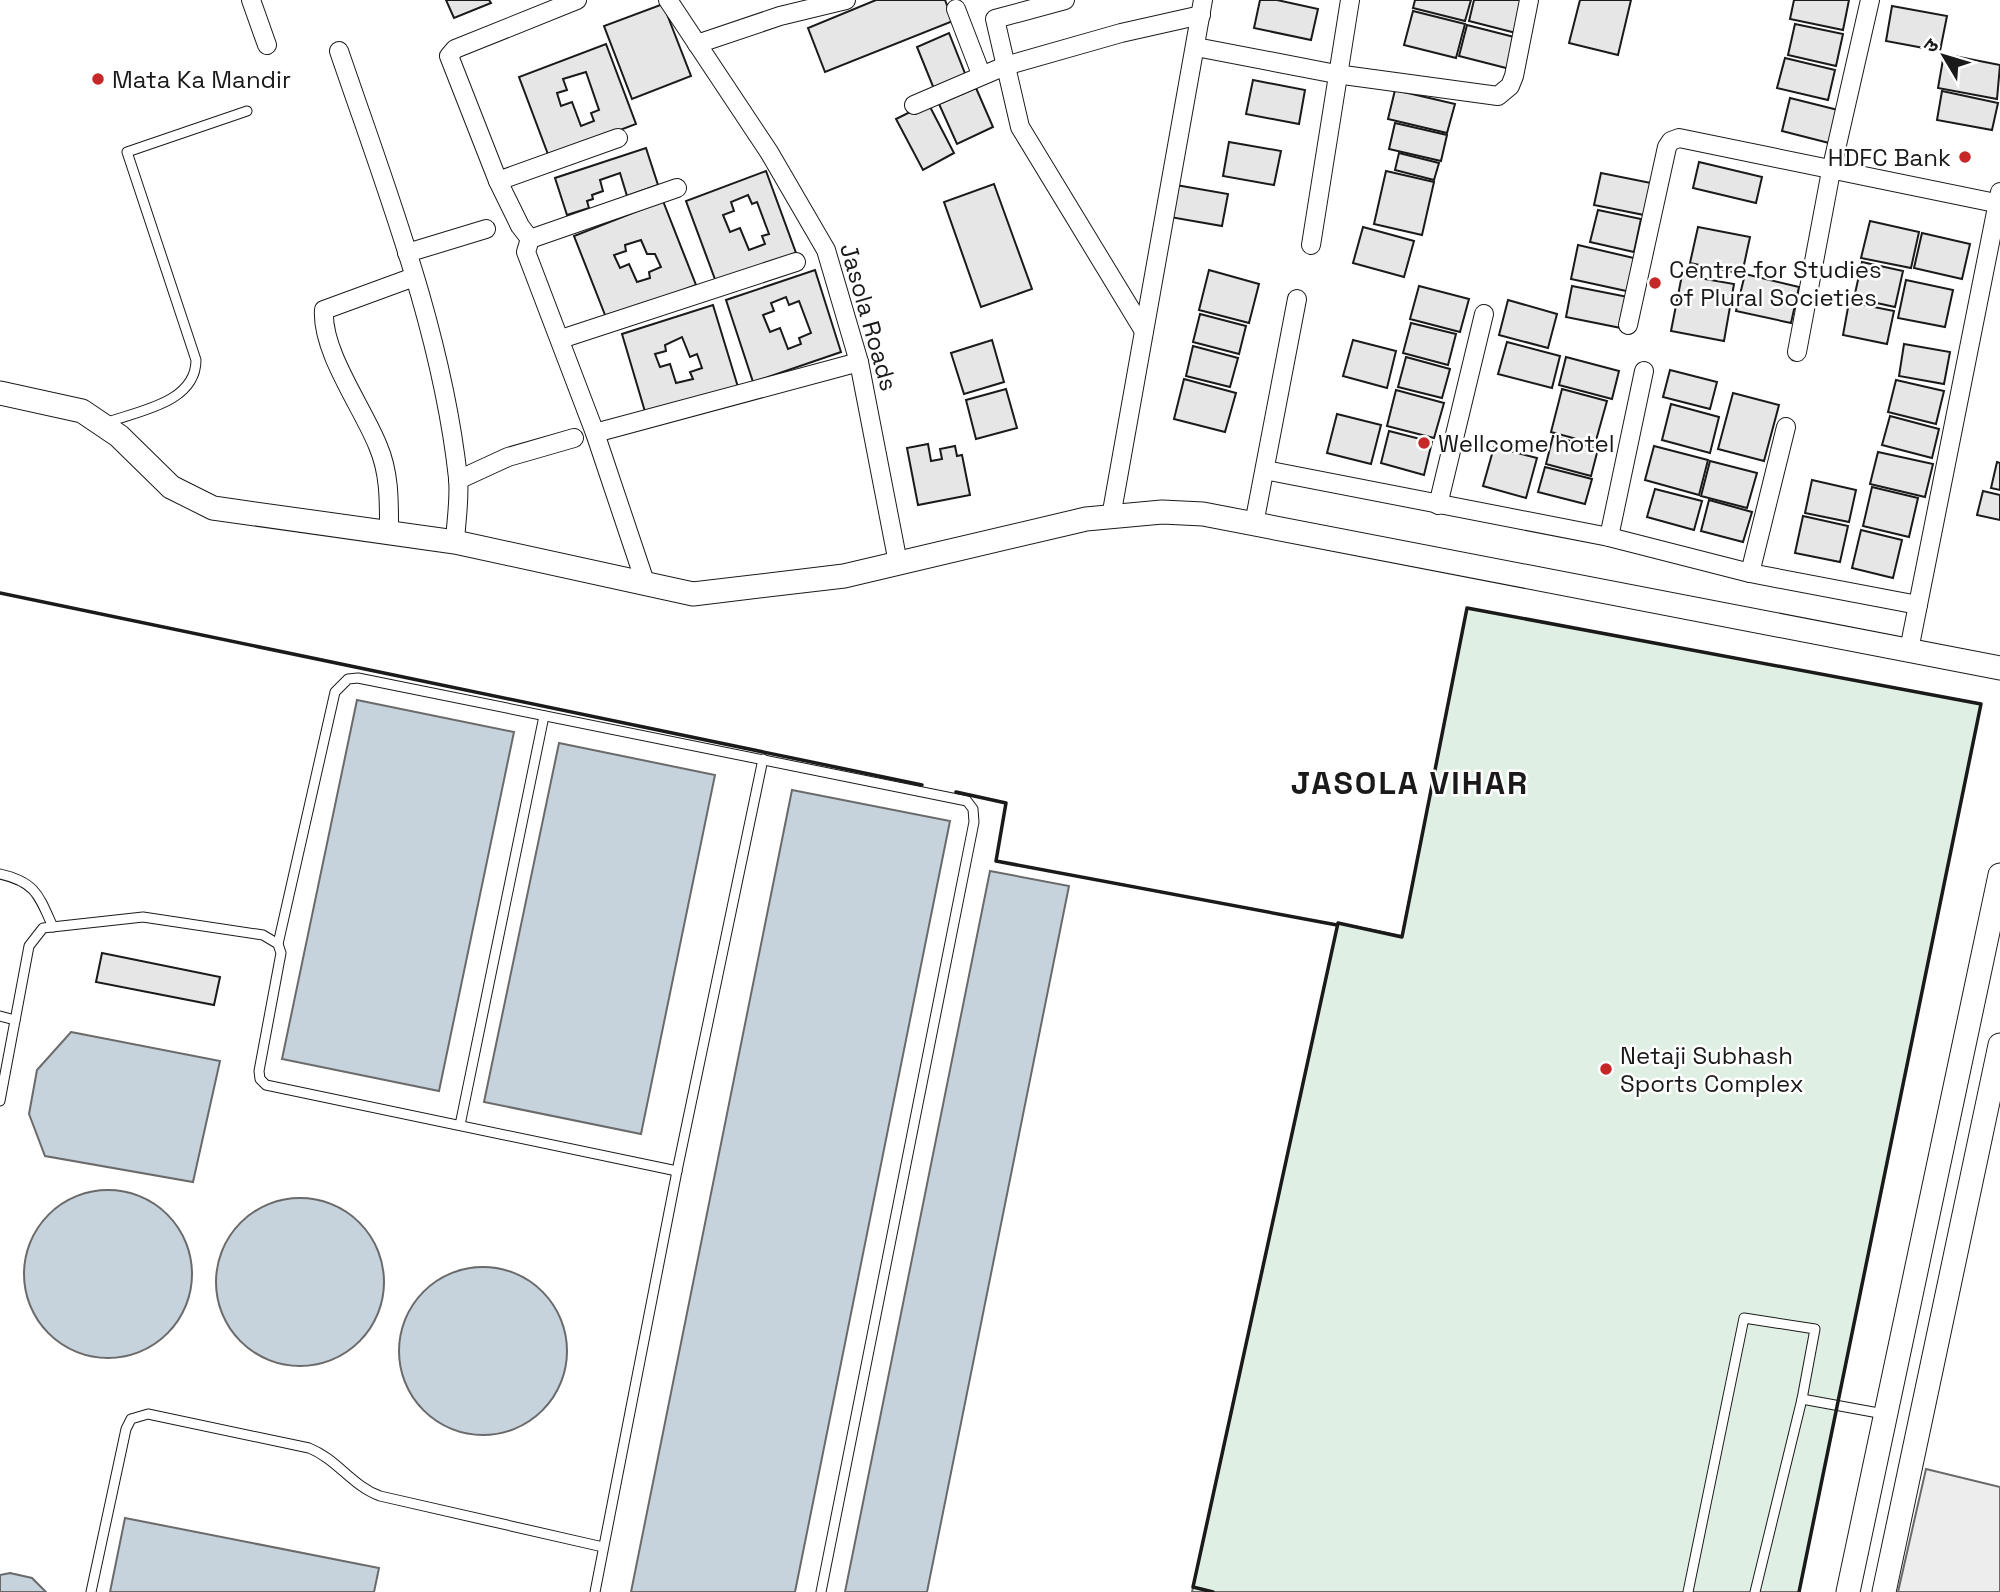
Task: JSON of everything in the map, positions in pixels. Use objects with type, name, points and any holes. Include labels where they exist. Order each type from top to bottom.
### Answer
[{"type":"street","points":[[251,0],[267,45]]},
{"type":"street","points":[[530,239],[520,226],[498,181],[449,55],[455,49],[577,0]]},
{"type":"street","name":"Jasola Roads","points":[[668,0],[821,237],[859,362],[898,563]]},
{"type":"street","points":[[697,44],[780,16],[846,0]]},
{"type":"street","points":[[1065,0],[995,19],[1013,105],[1025,137],[1144,331]]},
{"type":"street","points":[[1311,245],[1336,74],[1350,0]]},
{"type":"street","points":[[1196,47],[1336,74],[1499,96],[1510,86],[1514,76],[1529,0]]},
{"type":"street","points":[[1797,352],[1831,171],[1870,0]]},
{"type":"street","points":[[915,105],[981,74],[1202,8],[1111,517]]},
{"type":"street","points":[[956,9],[981,74]]},
{"type":"street","points":[[339,51],[407,253],[443,386],[458,480],[455,542]]},
{"type":"street","points":[[498,181],[618,138]]},
{"type":"street","points":[[1628,325],[1671,141],[1679,138],[1831,171],[1999,200],[1909,650]]},
{"type":"street","points":[[530,239],[677,188]]},
{"type":"street","points":[[407,253],[486,229]]},
{"type":"street","points":[[530,239],[526,251],[595,433],[646,585]]},
{"type":"street","points":[[561,339],[796,262]]},
{"type":"street","points":[[389,533],[389,484],[379,448],[330,343],[324,310],[414,277]]},
{"type":"street","points":[[1254,524],[1297,299]]},
{"type":"street","points":[[1438,505],[1484,314]]},
{"type":"street","points":[[595,433],[859,362]]},
{"type":"street","points":[[1609,537],[1644,371]]},
{"type":"street","points":[[0,393],[82,411],[103,424],[171,487],[214,508],[455,542],[693,594],[844,576],[1086,519],[1163,512],[1203,514],[2000,668]]},
{"type":"street","points":[[1750,573],[1786,427]]},
{"type":"street","points":[[458,480],[508,457],[574,438]]},
{"type":"street","points":[[1265,470],[1609,537],[1750,573],[1918,606]]},
{"type":"street","points":[[1847,1592],[2000,875]]},
{"type":"street","points":[[1884,1592],[2000,1045]]},
{"type":"lane","points":[[103,424],[173,398],[191,384],[196,375],[196,360],[127,152],[247,111]]},
{"type":"lane","points":[[677,1171],[274,1087],[260,1079],[259,1071],[281,953],[278,944],[339,685],[348,679],[358,678],[959,797],[973,809],[971,835],[821,1592]]},
{"type":"lane","points":[[460,1125],[544,716]]},
{"type":"lane","points":[[595,1592],[677,1171],[763,758]]},
{"type":"lane","points":[[0,874],[25,881],[38,893],[53,927]]},
{"type":"lane","points":[[0,1101],[29,946],[43,928],[143,917],[263,935],[278,944]]},
{"type":"lane","points":[[0,1016],[15,1020]]},
{"type":"lane","points":[[1688,1592],[1744,1318],[1815,1329],[1802,1399],[1755,1592]]},
{"type":"lane","points":[[1802,1399],[1885,1415]]},
{"type":"lane","points":[[90,1592],[126,1429],[131,1419],[148,1414],[309,1448],[331,1460],[359,1486],[380,1496],[603,1547]]},
{"type":"green space","name":"Netaji Subhash Sports Complex","points":[[1467,608],[1981,704],[1799,1592],[1192,1592],[1338,923],[1402,936]]},
{"type":"shaded area","points":[[357,700],[514,732],[439,1091],[282,1059]]},
{"type":"shaded area","points":[[559,743],[715,775],[641,1134],[484,1102]]},
{"type":"shaded area","points":[[792,790],[950,821],[795,1592],[631,1592]]},
{"type":"shaded area","points":[[990,871],[1069,886],[927,1592],[845,1592]]},
{"type":"shaded area","points":[[71,1032],[220,1061],[193,1182],[45,1156],[29,1114],[37,1070]]},
{"type":"shaded area","points":[[108,1190],[140,1196],[167,1215],[186,1242],[192,1274],[186,1306],[167,1333],[140,1352],[108,1358],[76,1352],[49,1333],[30,1306],[24,1274],[30,1242],[49,1215],[76,1196]]},
{"type":"shaded area","points":[[300,1198],[332,1204],[359,1223],[378,1250],[384,1282],[378,1314],[359,1341],[332,1360],[300,1366],[268,1360],[241,1341],[222,1314],[216,1282],[222,1250],[241,1223],[268,1204]]},
{"type":"shaded area","points":[[483,1267],[515,1273],[542,1292],[561,1319],[567,1351],[561,1383],[542,1410],[515,1429],[483,1435],[451,1429],[424,1410],[405,1383],[399,1351],[405,1319],[424,1292],[451,1273]]},
{"type":"shaded area","points":[[1926,1469],[2000,1487],[2000,1592],[1898,1592]]},
{"type":"shaded area","points":[[125,1518],[379,1568],[374,1592],[110,1592]]},
{"type":"shaded area","points":[[10,1573],[32,1578],[46,1592],[0,1592],[0,1575]]},
{"type":"building","points":[[446,0],[489,0],[491,3],[454,18]]},
{"type":"building","points":[[876,0],[945,0],[953,21],[825,72],[808,28]]},
{"type":"building","points":[[1260,0],[1277,0],[1318,9],[1311,40],[1254,28]]},
{"type":"building","points":[[1415,0],[1471,0],[1465,21],[1413,8]]},
{"type":"building","points":[[1474,0],[1524,0],[1516,33],[1469,21]]},
{"type":"building","points":[[1580,0],[1631,0],[1618,55],[1569,43]]},
{"type":"building","points":[[1794,0],[1849,0],[1843,30],[1790,19]]},
{"type":"building","points":[[663,4],[691,76],[632,99],[604,26]]},
{"type":"building","points":[[1892,6],[1947,16],[1940,51],[1886,41]]},
{"type":"building","points":[[1413,11],[1465,24],[1456,58],[1404,45]]},
{"type":"building","points":[[1795,24],[1843,34],[1836,66],[1788,55]]},
{"type":"building","points":[[1467,25],[1518,38],[1510,69],[1459,56]]},
{"type":"building","points":[[949,33],[966,76],[934,89],[917,47]]},
{"type":"building","points":[[606,44],[636,124],[549,157],[519,77]],"holes":[[[586,72],[599,110],[591,113],[594,121],[581,126],[572,102],[561,106],[557,93],[567,90],[563,79]]]},
{"type":"building","points":[[1944,54],[2000,65],[1997,99],[1938,88]]},
{"type":"building","points":[[1785,58],[1835,70],[1828,100],[1777,88]]},
{"type":"building","points":[[1253,80],[1305,90],[1299,124],[1246,114]]},
{"type":"building","points":[[976,88],[993,127],[957,144],[939,104]]},
{"type":"building","points":[[1395,90],[1455,104],[1447,133],[1388,119]]},
{"type":"building","points":[[1942,91],[1998,103],[1992,130],[1937,120]]},
{"type":"building","points":[[1790,98],[1842,111],[1833,144],[1782,131]]},
{"type":"building","points":[[928,103],[954,153],[923,170],[896,119]]},
{"type":"building","points":[[1395,123],[1447,135],[1441,161],[1389,149]]},
{"type":"building","points":[[1229,142],[1281,151],[1274,185],[1223,176]]},
{"type":"building","points":[[646,148],[658,185],[627,196],[620,173],[600,180],[603,191],[592,195],[593,199],[587,201],[589,208],[567,215],[555,178]]},
{"type":"building","points":[[1399,153],[1439,163],[1434,180],[1395,170]]},
{"type":"building","points":[[1699,162],[1762,177],[1756,203],[1693,188]]},
{"type":"building","points":[[766,171],[796,253],[716,282],[686,201]],"holes":[[[748,195],[752,204],[757,202],[769,234],[762,236],[765,244],[749,250],[740,228],[730,232],[723,215],[734,211],[731,202]]]},
{"type":"building","points":[[1386,171],[1434,182],[1422,235],[1374,224]]},
{"type":"building","points":[[1601,173],[1651,183],[1644,215],[1594,205]]},
{"type":"building","points":[[994,184],[1032,289],[981,307],[944,202]]},
{"type":"building","points":[[1176,185],[1228,194],[1222,226],[1170,217]]},
{"type":"building","points":[[663,201],[696,285],[607,320],[574,236]],"holes":[[[641,240],[647,254],[655,254],[661,267],[649,272],[650,278],[637,282],[629,264],[620,268],[614,255],[626,251],[625,245]]]},
{"type":"building","points":[[1598,210],[1641,219],[1634,252],[1590,242]]},
{"type":"building","points":[[1870,221],[1919,232],[1911,268],[1861,258]]},
{"type":"building","points":[[1363,227],[1414,241],[1404,277],[1353,263]]},
{"type":"building","points":[[1698,227],[1750,237],[1742,274],[1690,263]]},
{"type":"building","points":[[1922,233],[1970,244],[1962,279],[1914,268]]},
{"type":"building","points":[[1578,245],[1638,259],[1631,292],[1571,279]]},
{"type":"building","points":[[1862,262],[1903,271],[1895,307],[1854,298]]},
{"type":"building","points":[[815,270],[841,352],[753,382],[726,300]],"holes":[[[786,297],[789,305],[799,301],[811,333],[799,338],[801,344],[788,349],[780,328],[770,332],[763,315],[774,311],[771,303]]]},
{"type":"building","points":[[1209,270],[1259,284],[1249,323],[1199,310]]},
{"type":"building","points":[[1745,274],[1799,287],[1791,323],[1736,311]]},
{"type":"building","points":[[1682,275],[1734,284],[1724,341],[1671,331]]},
{"type":"building","points":[[1906,280],[1953,290],[1945,327],[1898,318]]},
{"type":"building","points":[[1419,286],[1469,299],[1460,332],[1410,319]]},
{"type":"building","points":[[1572,286],[1628,297],[1621,328],[1566,317]]},
{"type":"building","points":[[1508,300],[1557,314],[1548,348],[1499,335]]},
{"type":"building","points":[[1849,302],[1894,311],[1887,344],[1843,335]]},
{"type":"building","points":[[713,305],[738,387],[646,415],[622,334]],"holes":[[[682,337],[690,357],[697,354],[702,368],[690,372],[693,379],[676,383],[670,364],[660,367],[655,354],[666,351],[665,345]]]},
{"type":"building","points":[[1200,314],[1246,326],[1239,354],[1193,342]]},
{"type":"building","points":[[1411,323],[1456,334],[1448,365],[1403,353]]},
{"type":"building","points":[[992,340],[1004,382],[964,394],[951,353]]},
{"type":"building","points":[[1353,340],[1396,351],[1387,388],[1343,376]]},
{"type":"building","points":[[1507,342],[1560,356],[1552,388],[1498,374]]},
{"type":"building","points":[[1904,344],[1950,352],[1944,384],[1899,376]]},
{"type":"building","points":[[1193,346],[1238,358],[1230,387],[1186,376]]},
{"type":"building","points":[[1406,357],[1450,369],[1442,398],[1398,387]]},
{"type":"building","points":[[1566,357],[1619,371],[1612,399],[1559,385]]},
{"type":"building","points":[[1670,370],[1717,382],[1710,409],[1663,397]]},
{"type":"building","points":[[1184,379],[1236,393],[1225,432],[1174,419]]},
{"type":"building","points":[[1896,380],[1944,391],[1936,424],[1888,412]]},
{"type":"building","points":[[1006,389],[1017,428],[976,439],[966,400]]},
{"type":"building","points":[[1562,389],[1607,401],[1595,444],[1551,432]]},
{"type":"building","points":[[1396,390],[1444,403],[1434,438],[1387,426]]},
{"type":"building","points":[[1733,393],[1779,405],[1764,461],[1718,449]]},
{"type":"building","points":[[1671,404],[1719,417],[1710,453],[1662,440]]},
{"type":"building","points":[[1337,414],[1381,425],[1371,464],[1327,453]]},
{"type":"building","points":[[1890,416],[1939,429],[1932,458],[1882,445]]},
{"type":"building","points":[[1389,431],[1432,442],[1424,475],[1381,463]]},
{"type":"building","points":[[1553,436],[1598,449],[1591,476],[1546,464]]},
{"type":"building","points":[[928,444],[931,461],[942,459],[940,449],[955,446],[957,456],[962,455],[970,495],[918,505],[907,448]]},
{"type":"building","points":[[1654,446],[1708,460],[1699,495],[1645,480]]},
{"type":"building","points":[[1494,447],[1537,458],[1526,498],[1483,486]]},
{"type":"building","points":[[1878,452],[1933,464],[1925,497],[1870,484]]},
{"type":"building","points":[[1710,461],[1757,473],[1747,508],[1701,496]]},
{"type":"building","points":[[1997,462],[2000,463],[2000,490],[1991,488]]},
{"type":"building","points":[[1545,467],[1592,479],[1585,504],[1538,492]]},
{"type":"building","points":[[1812,480],[1856,490],[1849,522],[1805,513]]},
{"type":"building","points":[[1872,487],[1918,498],[1909,537],[1863,526]]},
{"type":"building","points":[[1655,489],[1702,501],[1694,530],[1647,517]]},
{"type":"building","points":[[1983,491],[2000,495],[2000,520],[1977,515]]},
{"type":"building","points":[[1709,500],[1752,512],[1743,542],[1701,531]]},
{"type":"building","points":[[1803,516],[1848,526],[1840,562],[1795,553]]},
{"type":"building","points":[[1861,530],[1902,540],[1893,578],[1852,568]]},
{"type":"building","points":[[102,953],[220,977],[214,1005],[96,982]]},
{"type":"wall","points":[[0,593],[922,785]]},
{"type":"wall","points":[[1213,1592],[1193,1587],[1338,923],[1402,937],[1467,608],[1981,704],[1799,1592]]},
{"type":"wall","points":[[956,792],[1006,803],[996,861],[1337,925]]},
{"type":"place","name":"Mata Ka Mandir","points":[[98,79]]},
{"type":"place","name":"HDFC Bank","points":[[1965,157]]},
{"type":"place","name":"Centre for Studies of Plural Societies","points":[[1655,283]]},
{"type":"place","name":"Wellcome hotel","points":[[1424,443]]},
{"type":"place","name":"Netaji Subhash Sports Complex","points":[[1606,1069]]},
{"type":"district","name":"JASOLA VIHAR","points":[[1410,783]]}]
